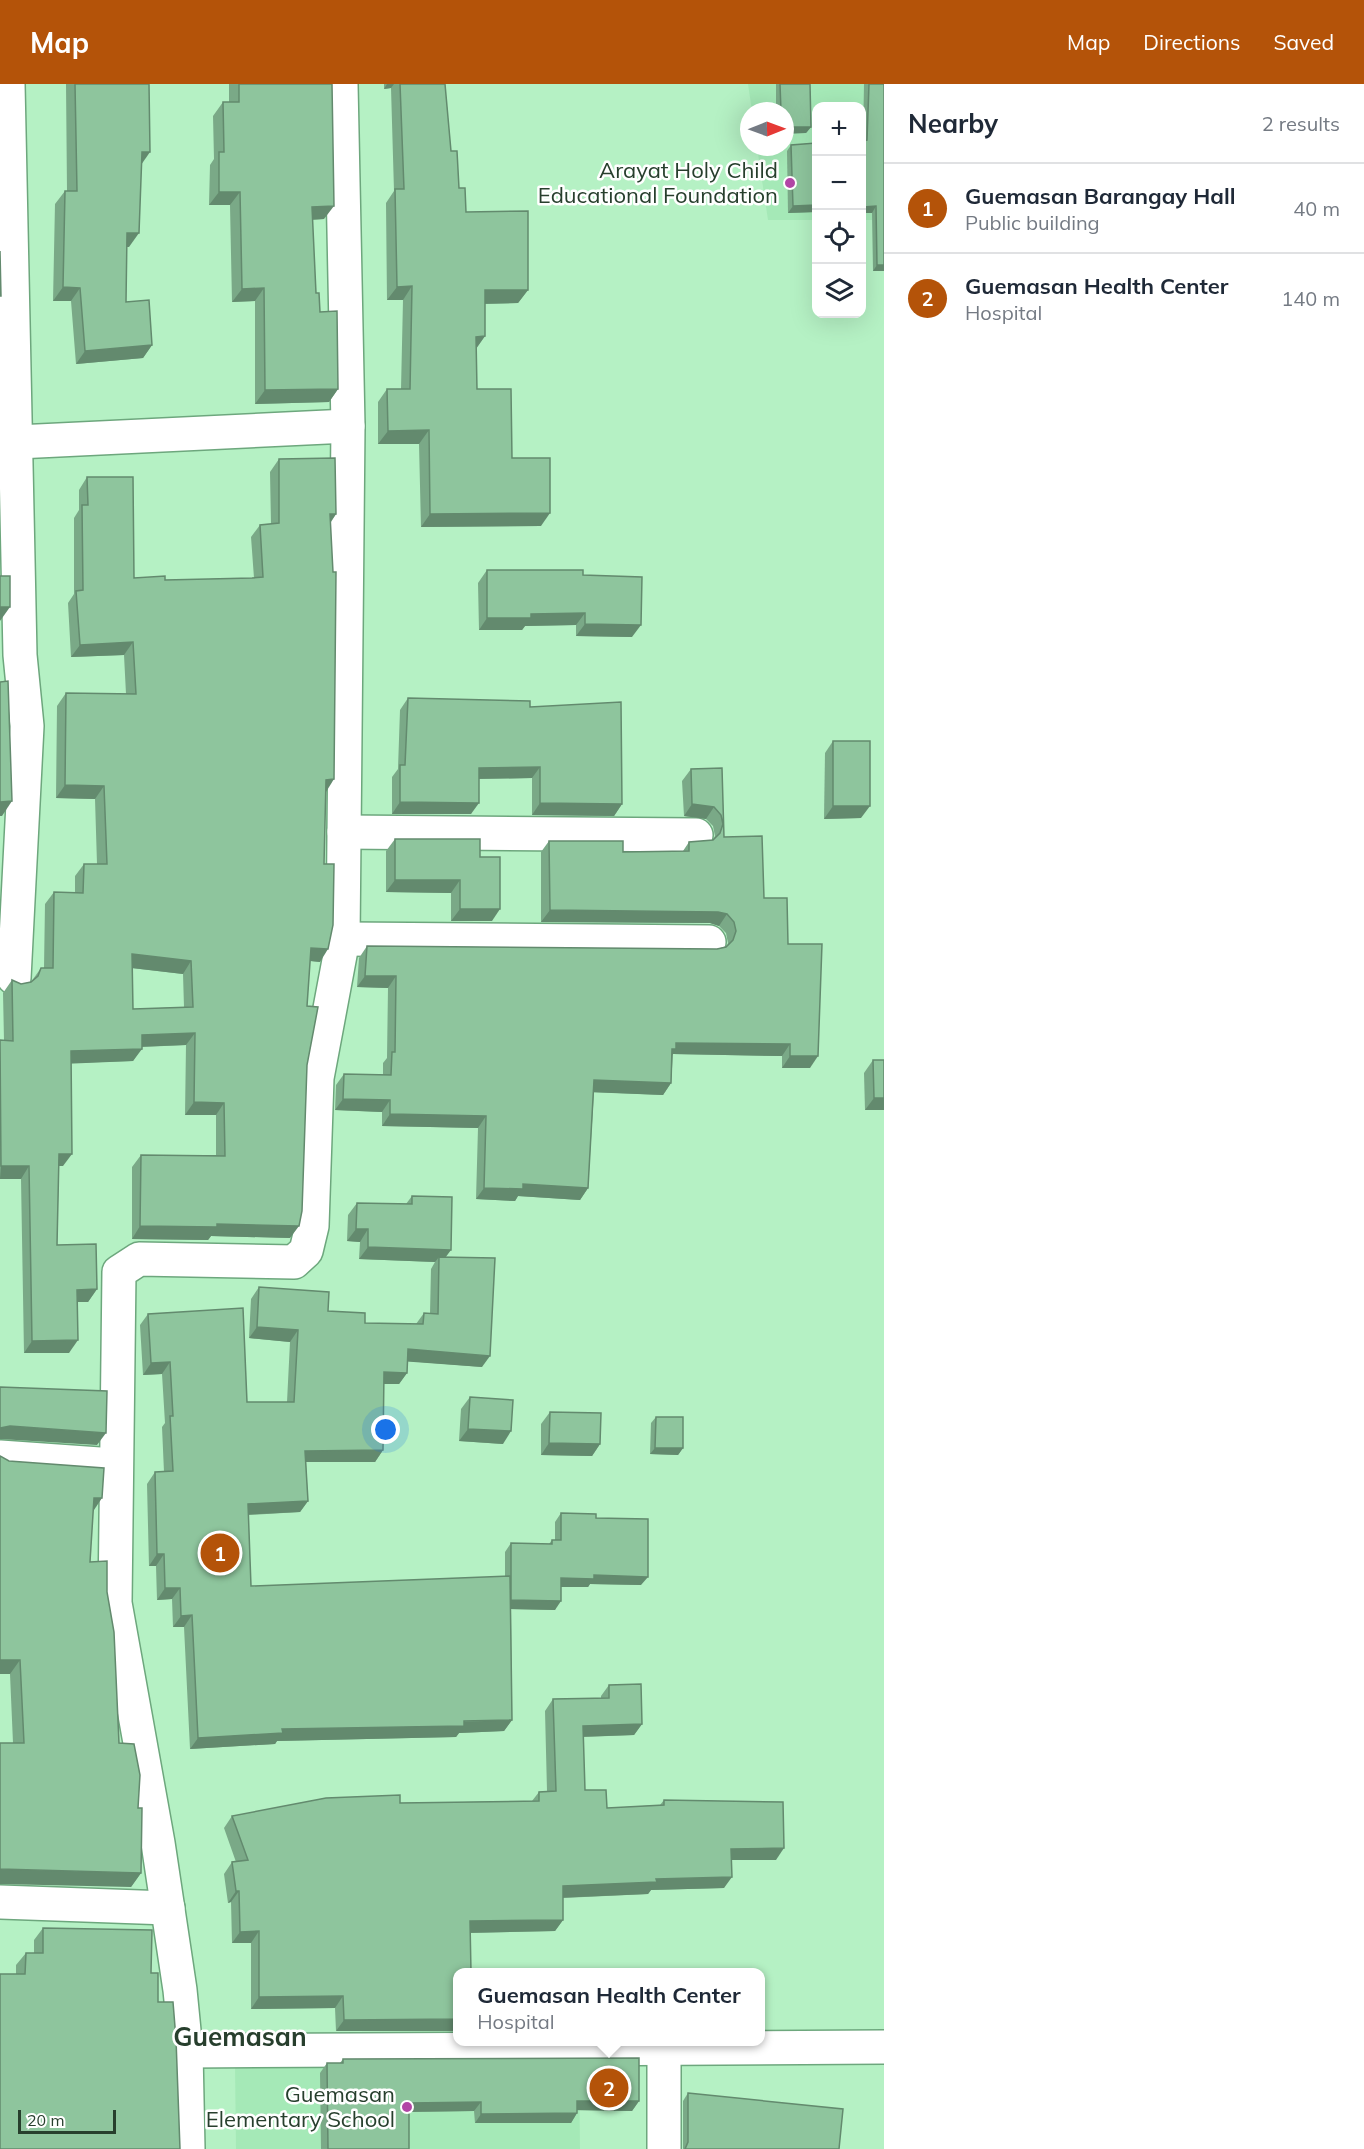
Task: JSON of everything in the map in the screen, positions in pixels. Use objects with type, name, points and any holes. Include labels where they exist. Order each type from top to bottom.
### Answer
[{"type":"street","points":[[8,84],[17,442],[10,655],[27,726],[14,978]]},
{"type":"street","points":[[188,2149],[186,2051],[168,1908],[115,1603],[114,1465],[119,1272],[140,1259],[294,1262],[306,1251],[312,1226],[317,1078],[343,939],[348,426],[341,84]]},
{"type":"street","points":[[17,442],[348,426]]},
{"type":"street","points":[[344,832],[696,835]]},
{"type":"street","points":[[343,939],[709,942]]},
{"type":"street","points":[[0,1457],[114,1465]]},
{"type":"street","points":[[0,1902],[168,1908]]},
{"type":"street","points":[[186,2051],[884,2047]]},
{"type":"street","points":[[664,2049],[664,2149]]},
{"type":"shaded area","name":"Arayat Holy Child Educational Foundation","points":[[748,84],[884,84],[884,220],[866,220],[866,102],[812,102],[812,220],[768,220],[758,156],[794,156],[794,102],[751,102]]},
{"type":"shaded area","name":"Guemasan Elementary School","points":[[579,2061],[580,2149],[236,2149],[235,2064]]},
{"type":"building","points":[[75,84],[149,84],[150,152],[142,152],[139,233],[127,233],[126,302],[149,300],[152,345],[85,351],[80,288],[63,287],[65,191],[77,191]]},
{"type":"building","points":[[239,84],[332,84],[334,206],[312,207],[316,293],[319,293],[320,312],[337,311],[338,389],[265,390],[264,288],[242,289],[240,192],[219,192],[219,152],[224,152],[223,102],[239,102]]},
{"type":"building","points":[[400,84],[445,84],[451,151],[457,151],[459,188],[465,188],[466,212],[528,211],[528,290],[485,290],[485,336],[476,337],[477,389],[511,389],[512,458],[550,458],[550,513],[430,514],[429,430],[388,431],[387,389],[410,389],[412,286],[397,287],[395,189],[404,189]]},
{"type":"building","points":[[780,84],[810,84],[811,127],[794,127],[794,102],[781,102]]},
{"type":"building","points":[[869,84],[884,84],[884,265],[877,265],[876,206],[866,207]]},
{"type":"building","points":[[812,143],[812,205],[793,206],[791,156],[794,156],[794,145]]},
{"type":"building","points":[[335,458],[336,514],[330,514],[333,572],[336,572],[334,779],[326,780],[324,864],[334,864],[333,925],[328,949],[311,948],[307,1006],[318,1007],[307,1065],[302,1211],[299,1226],[217,1224],[217,1227],[140,1226],[141,1155],[225,1156],[224,1103],[194,1102],[195,1033],[142,1035],[142,1049],[71,1051],[72,1154],[59,1154],[57,1245],[96,1244],[97,1289],[77,1290],[78,1340],[32,1341],[29,1166],[1,1166],[0,1040],[13,1041],[12,980],[21,984],[31,982],[38,976],[41,968],[53,968],[54,892],[83,893],[84,864],[107,864],[104,786],[65,785],[66,693],[136,694],[133,642],[80,645],[76,591],[83,590],[82,505],[88,505],[87,477],[133,477],[134,578],[165,576],[165,580],[263,577],[260,525],[279,523],[279,459]],"holes":[[[132,954],[191,961],[193,1007],[133,1009]]]},
{"type":"building","points":[[487,570],[583,570],[583,575],[642,577],[641,625],[585,624],[585,613],[531,614],[531,618],[487,618]]},
{"type":"building","points":[[0,576],[10,576],[10,607],[0,607]]},
{"type":"building","points":[[8,681],[12,801],[0,802],[0,682]]},
{"type":"building","points":[[408,698],[530,701],[530,707],[621,702],[622,804],[540,803],[540,767],[479,768],[479,803],[400,802],[400,765],[405,765]]},
{"type":"building","points":[[833,741],[870,741],[870,806],[833,806]]},
{"type":"building","points":[[722,768],[724,837],[762,836],[764,898],[787,898],[788,944],[822,944],[818,1056],[790,1056],[790,1044],[676,1043],[676,1049],[672,1049],[671,1083],[594,1080],[588,1188],[523,1184],[523,1189],[484,1188],[486,1116],[390,1114],[390,1100],[343,1099],[344,1074],[391,1075],[392,1052],[395,1052],[396,976],[365,976],[367,946],[717,949],[726,947],[733,940],[736,931],[734,922],[727,914],[718,912],[550,910],[549,841],[623,841],[623,852],[689,851],[689,842],[713,840],[720,833],[723,824],[721,815],[714,807],[692,804],[691,769]]},
{"type":"building","points":[[395,839],[480,839],[480,857],[500,857],[500,909],[460,909],[460,880],[395,880]]},
{"type":"building","points":[[873,1060],[884,1060],[884,1098],[874,1098]]},
{"type":"building","points":[[412,1196],[452,1197],[451,1250],[368,1247],[368,1229],[356,1229],[357,1203],[412,1204]]},
{"type":"building","points":[[439,1257],[495,1258],[490,1356],[408,1349],[407,1373],[384,1372],[383,1450],[305,1451],[308,1501],[248,1504],[251,1586],[510,1576],[512,1720],[464,1721],[464,1726],[282,1729],[283,1733],[198,1738],[192,1615],[181,1616],[180,1588],[165,1588],[164,1554],[157,1554],[155,1472],[173,1471],[170,1416],[173,1416],[170,1362],[151,1363],[148,1314],[243,1308],[247,1402],[294,1402],[298,1330],[257,1327],[259,1287],[329,1292],[328,1311],[365,1313],[365,1323],[423,1324],[424,1313],[438,1314]]},
{"type":"building","points":[[0,1387],[107,1391],[106,1433],[10,1426],[0,1428]]},
{"type":"building","points":[[470,1397],[513,1400],[511,1431],[468,1429]]},
{"type":"building","points":[[550,1412],[601,1413],[600,1444],[549,1443]]},
{"type":"building","points":[[656,1417],[683,1417],[683,1448],[655,1448]]},
{"type":"building","points":[[0,1456],[9,1461],[104,1468],[102,1498],[94,1498],[90,1562],[107,1561],[107,1592],[114,1632],[119,1743],[134,1744],[140,1775],[138,1808],[142,1808],[141,1873],[0,1869],[0,1743],[24,1743],[20,1660],[0,1660]]},
{"type":"building","points":[[561,1513],[596,1514],[596,1518],[648,1519],[648,1577],[594,1575],[594,1579],[561,1578],[561,1601],[511,1600],[511,1543],[552,1544],[552,1540],[561,1540]]},
{"type":"building","points":[[641,1684],[642,1724],[583,1726],[585,1790],[606,1790],[607,1808],[664,1805],[664,1800],[783,1802],[784,1848],[731,1849],[732,1877],[656,1879],[657,1882],[563,1886],[563,1920],[470,1921],[471,1968],[453,1968],[453,2019],[344,2020],[343,1996],[259,1997],[259,1931],[240,1932],[239,1891],[236,1891],[232,1862],[248,1860],[232,1816],[326,1798],[400,1795],[400,1803],[539,1801],[539,1792],[556,1791],[553,1699],[609,1698],[609,1685]]},
{"type":"building","points":[[43,1928],[152,1930],[151,1973],[158,1973],[158,2002],[173,2002],[180,2149],[0,2149],[0,1974],[25,1974],[26,1953],[43,1953]]},
{"type":"building","points":[[639,2058],[639,2101],[577,2101],[577,2113],[481,2114],[481,2102],[409,2103],[409,2149],[328,2149],[327,2063],[343,2063],[343,2059]]},
{"type":"building","points":[[688,2093],[843,2109],[839,2149],[685,2149],[688,2142]]},
{"type":"place","name":"Arayat Holy Child Educational Foundation","points":[[790,183]]},
{"type":"place","name":"Guemasan Barangay Hall","points":[[220,1553]]},
{"type":"place","name":"Guemasan Health Center","points":[[609,2088]]},
{"type":"place","name":"Guemasan Elementary School","points":[[407,2107]]},
{"type":"district","name":"Guemasan","points":[[240,2037]]}]
